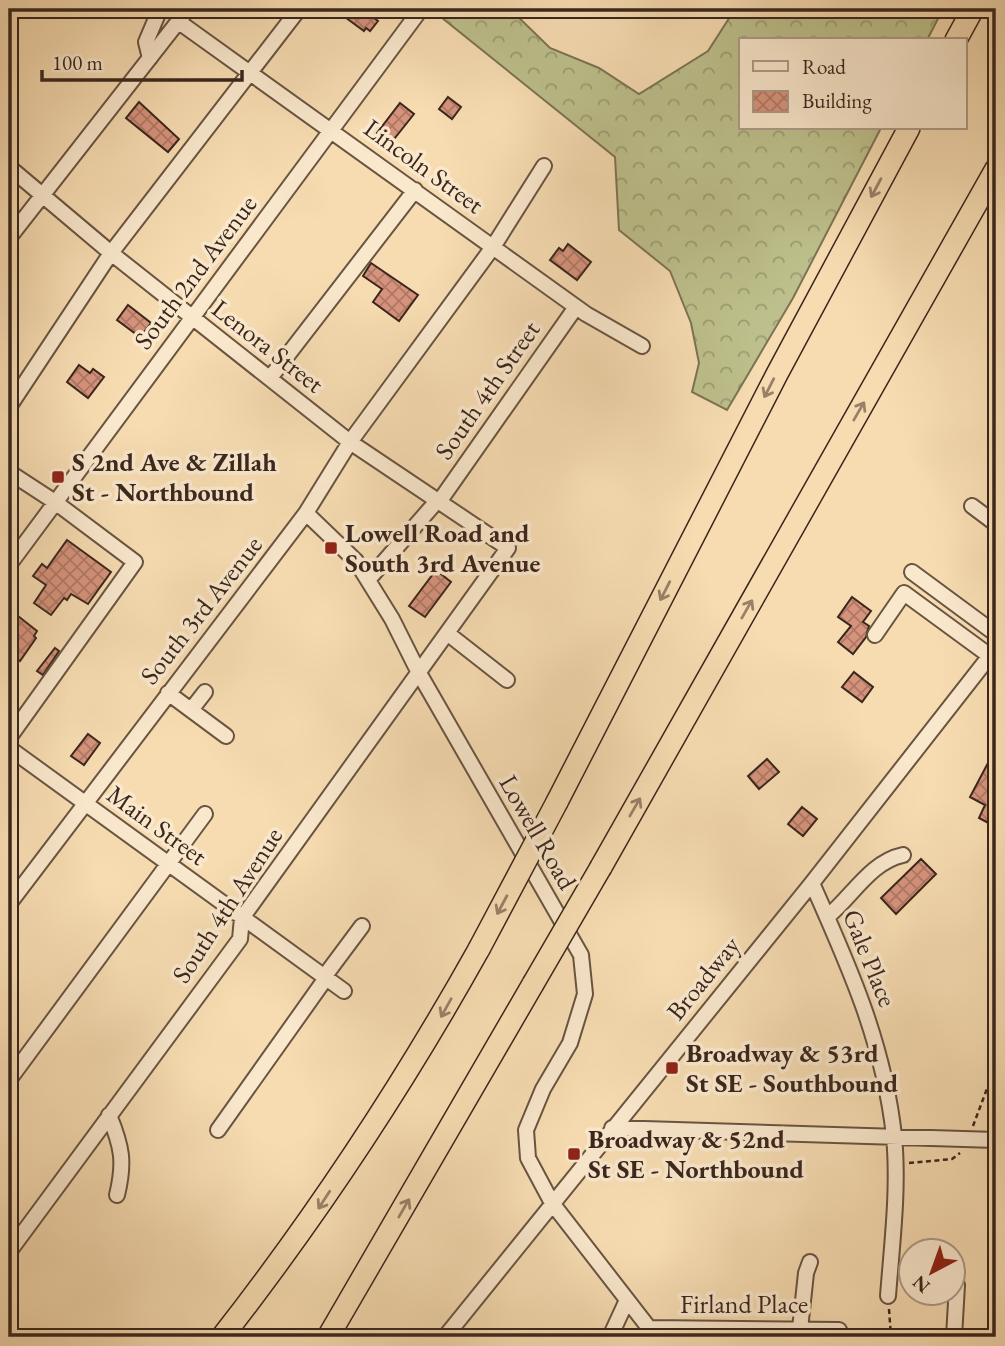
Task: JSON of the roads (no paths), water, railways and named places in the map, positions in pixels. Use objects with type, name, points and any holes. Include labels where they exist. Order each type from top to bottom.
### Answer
[{"type":"highway","points":[[957,38],[973,9]]},
{"type":"highway","points":[[222,1337],[296,1242],[420,1055],[557,802],[776,374],[908,130]]},
{"type":"highway","points":[[328,1337],[601,867],[996,169]]},
{"type":"street","points":[[150,58],[146,42],[160,9]]},
{"type":"street","points":[[9,238],[39,196],[188,9]]},
{"type":"street","points":[[9,407],[111,253],[299,9]]},
{"type":"street","name":"South 2nd Avenue","points":[[9,565],[421,9]]},
{"type":"street","name":"Lincoln Street","points":[[179,22],[332,129],[576,307],[642,346]]},
{"type":"street","name":"South 3rd Avenue","points":[[9,904],[306,513],[349,442],[493,247],[544,166]]},
{"type":"street","name":"Lenora Street","points":[[9,167],[39,196],[349,442],[508,548]]},
{"type":"street","points":[[270,378],[415,190]]},
{"type":"street","name":"South 4th Street","points":[[368,580],[438,501],[576,307]]},
{"type":"street","points":[[9,472],[55,502],[135,562],[9,738]]},
{"type":"street","points":[[972,506],[996,524]]},
{"type":"street","name":"Lowell Road","points":[[306,513],[356,561],[368,580],[580,955],[585,994],[570,1043],[543,1089],[526,1130],[528,1158],[552,1203],[653,1333]]},
{"type":"street","name":"South 4th Avenue","points":[[9,1252],[240,939],[242,918],[508,548]]},
{"type":"street","points":[[912,572],[996,634]]},
{"type":"street","points":[[875,635],[904,593],[993,652]]},
{"type":"street","points":[[447,633],[507,680]]},
{"type":"street","name":"Broadway","points":[[445,1337],[812,883],[993,652]]},
{"type":"street","points":[[191,710],[205,692]]},
{"type":"street","points":[[168,693],[226,736]]},
{"type":"street","name":"Main Street","points":[[9,748],[344,991]]},
{"type":"street","points":[[9,1080],[205,814]]},
{"type":"street","points":[[827,917],[845,902],[873,870],[891,857],[903,855]]},
{"type":"street","name":"Gale Place","points":[[812,883],[862,996],[879,1055],[894,1135],[895,1170],[888,1296]]},
{"type":"street","points":[[218,1130],[362,926]]},
{"type":"street","points":[[109,1115],[120,1140],[124,1167],[117,1195]]},
{"type":"street","points":[[612,1128],[996,1140]]},
{"type":"street","points":[[800,1329],[806,1273],[810,1262]]},
{"type":"street","points":[[610,1337],[627,1300]]},
{"type":"street","points":[[954,1337],[956,1308]]},
{"type":"street","name":"Firland Place","points":[[653,1333],[838,1330]]},
{"type":"place","name":"S 2nd Ave & Zillah St - Northbound","points":[[58,477]]},
{"type":"place","name":"Lowell Road and South 3rd Avenue","points":[[331,548]]},
{"type":"place","name":"Broadway & 53rd St SE - Southbound","points":[[672,1068]]},
{"type":"place","name":"Broadway & 52nd St SE - Northbound","points":[[574,1154]]}]
